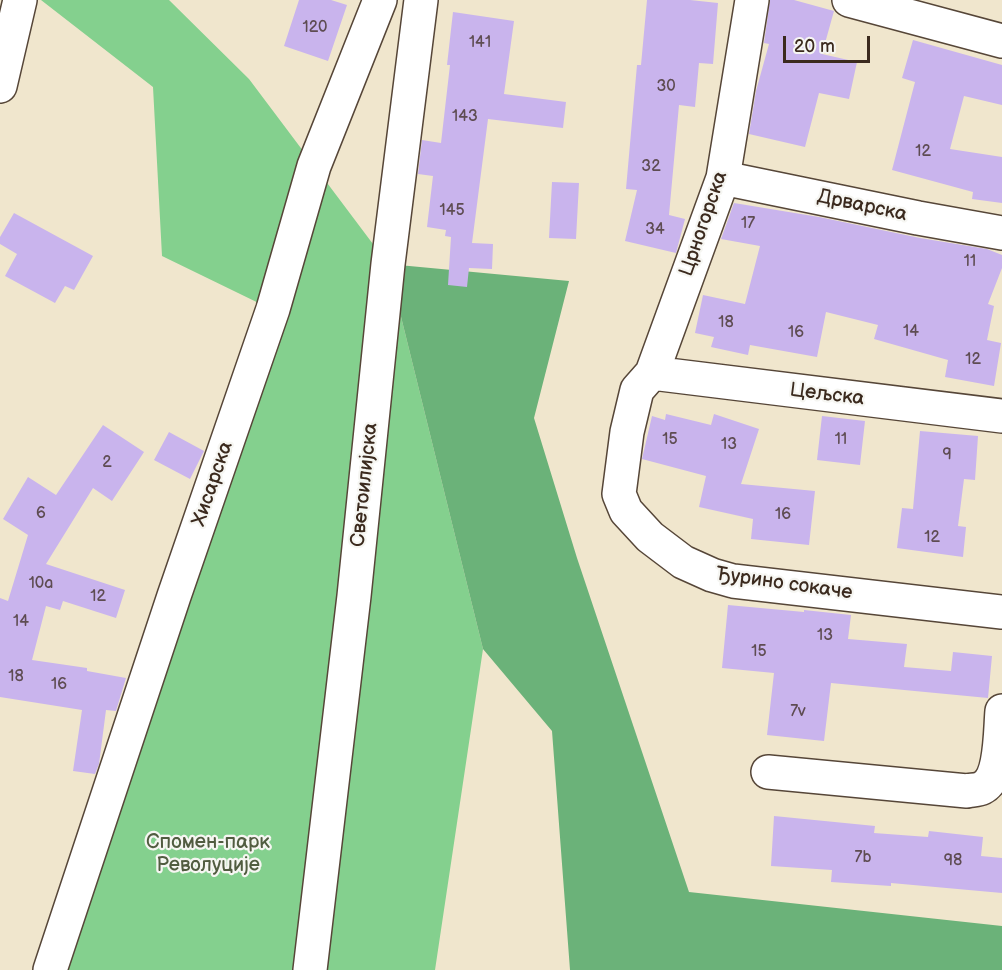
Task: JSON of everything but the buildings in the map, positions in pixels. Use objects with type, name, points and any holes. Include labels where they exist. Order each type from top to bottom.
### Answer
[{"type":"street","points":[[0,86],[20,0]]},
{"type":"street","name":"Хисарска","points":[[50,970],[174,596],[273,309],[314,166],[380,0]]},
{"type":"street","name":"Светоилијска","points":[[310,970],[354,596],[388,264],[421,0]]},
{"type":"street","name":"Црногорска","points":[[652,374],[723,178],[752,0]]},
{"type":"street","points":[[849,0],[1002,41]]},
{"type":"street","name":"Дрварска","points":[[723,178],[1002,233]]},
{"type":"street","name":"Цељска","points":[[652,374],[1002,416]]},
{"type":"street","name":"Ђурино сокаче","points":[[652,374],[638,390],[627,432],[619,494],[626,511],[650,537],[683,562],[712,575],[733,581],[1002,612]]},
{"type":"street","points":[[768,772],[967,791],[982,788],[992,779],[998,761],[1002,711]]},
{"type":"green space","name":"Спомен-парк Револуције","points":[[41,0],[169,0],[249,79],[388,264],[483,649],[435,970],[50,970],[273,310],[162,256],[153,87]]},
{"type":"green space","points":[[388,264],[569,281],[534,418],[577,558],[689,892],[1002,926],[1002,970],[570,970],[552,731],[483,649]]}]
